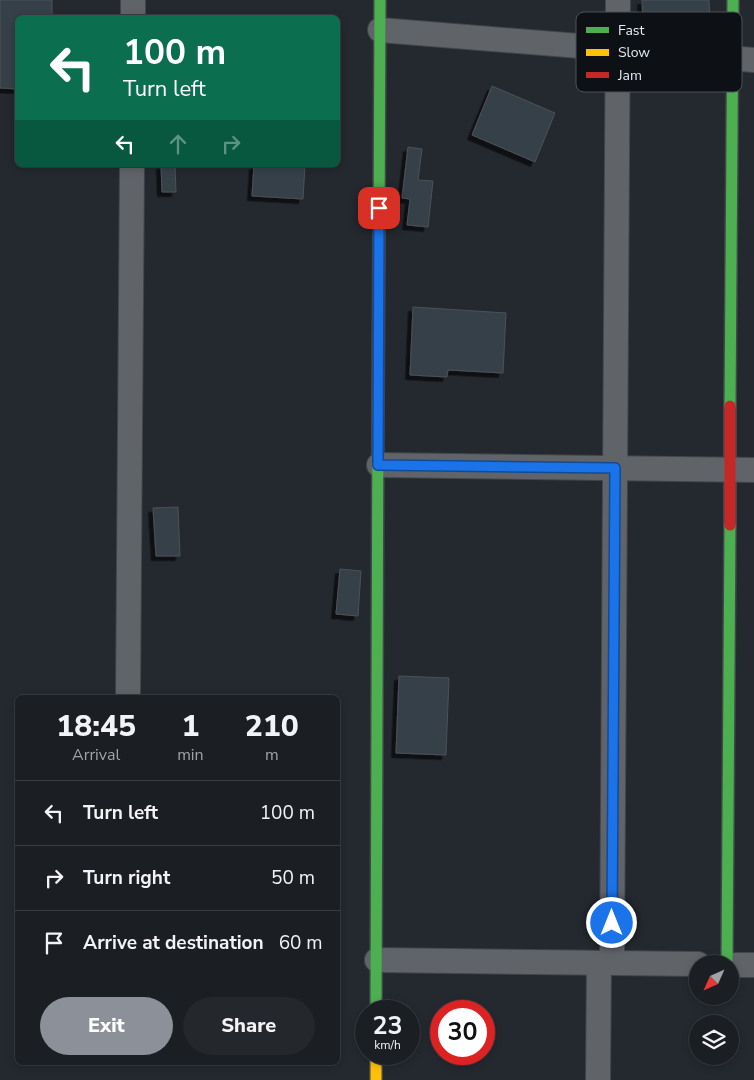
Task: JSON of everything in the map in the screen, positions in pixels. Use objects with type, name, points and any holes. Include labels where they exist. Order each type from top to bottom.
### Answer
[{"type":"street","points":[[133,0],[133,15]]},
{"type":"street","points":[[376,1000],[380,0]]},
{"type":"street","points":[[380,30],[576,45]]},
{"type":"street","points":[[742,91],[743,59]]},
{"type":"street","points":[[598,1080],[605,963],[615,468],[618,92]]},
{"type":"street","points":[[728,955],[730,470],[742,92]]},
{"type":"street","points":[[128,695],[132,167]]},
{"type":"street","points":[[378,465],[754,470]]},
{"type":"street","points":[[376,960],[689,964]]},
{"type":"street","points":[[739,964],[754,965]]},
{"type":"street","points":[[376,1065],[376,1080]]},
{"type":"building","points":[[0,0],[52,0],[52,15],[15,15],[15,89],[0,88]]},
{"type":"building","points":[[642,0],[709,0],[710,12],[642,12]]},
{"type":"building","points":[[492,86],[555,113],[535,162],[472,135]]},
{"type":"building","points":[[408,147],[422,149],[418,180],[433,181],[428,227],[407,225],[410,199],[402,198]]},
{"type":"building","points":[[161,167],[175,167],[176,192],[162,192]]},
{"type":"building","points":[[254,167],[305,167],[303,199],[252,196]]},
{"type":"building","points":[[413,307],[506,313],[503,373],[448,370],[447,377],[410,375]]},
{"type":"building","points":[[178,507],[180,556],[156,556],[153,508]]},
{"type":"building","points":[[340,569],[361,571],[358,616],[336,614]]},
{"type":"building","points":[[399,676],[449,678],[446,755],[396,753]]},
{"type":"traffic: fast","points":[[379,238],[380,0]]},
{"type":"traffic: fast","points":[[733,0],[733,12]]},
{"type":"traffic: fast","points":[[730,406],[732,92]]},
{"type":"traffic: fast","points":[[376,1000],[378,401]]},
{"type":"traffic: fast","points":[[727,955],[730,525]]},
{"type":"traffic: slow","points":[[376,1065],[376,1080]]},
{"type":"traffic: jam","points":[[378,401],[379,238]]},
{"type":"traffic: jam","points":[[730,406],[730,525]]},
{"type":"route","points":[[379,208],[378,465],[615,468],[612,923]]}]
